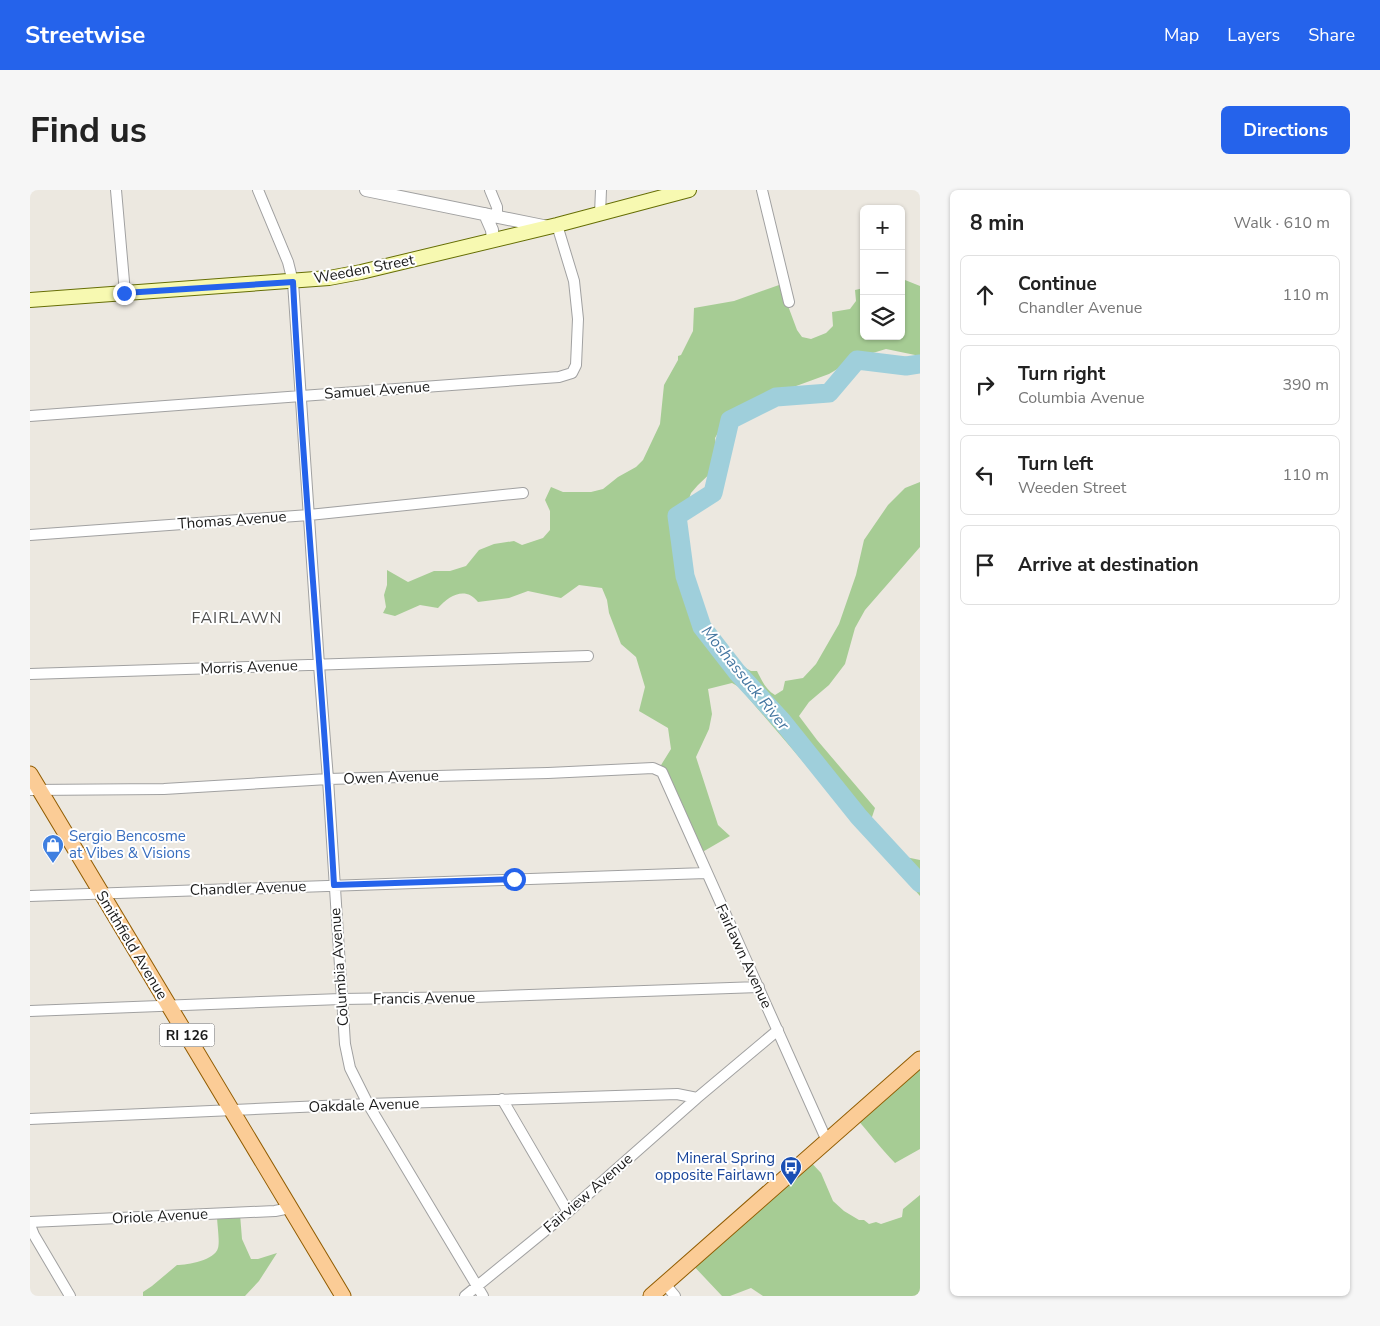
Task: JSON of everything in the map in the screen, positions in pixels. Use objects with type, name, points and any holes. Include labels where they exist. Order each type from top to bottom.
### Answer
[{"type":"main road","name":"Weeden Street","points":[[30,300],[329,278],[553,226],[689,190]]},
{"type":"main road","name":"Smithfield Avenue","points":[[30,774],[35,790],[102,894],[343,1296]]},
{"type":"main road","points":[[650,1296],[920,1059]]},
{"type":"street","points":[[116,190],[124,293]]},
{"type":"street","name":"Columbia Avenue","points":[[258,190],[288,262],[293,282],[346,1053],[357,1085],[483,1296]]},
{"type":"street","points":[[366,190],[553,226]]},
{"type":"street","points":[[490,190],[497,207],[491,215],[493,240]]},
{"type":"street","points":[[600,214],[601,190]]},
{"type":"street","points":[[762,190],[789,302]]},
{"type":"street","name":"Samuel Avenue","points":[[30,416],[559,377],[572,373],[576,365],[577,310],[574,281],[553,226]]},
{"type":"street","name":"Thomas Avenue","points":[[30,535],[309,515],[523,493]]},
{"type":"street","name":"Morris Avenue","points":[[30,674],[588,656]]},
{"type":"street","name":"Owen Avenue","points":[[35,790],[164,789],[328,779],[653,768],[662,772]]},
{"type":"street","name":"Fairlawn Avenue","points":[[662,772],[827,1141]]},
{"type":"street","name":"Chandler Avenue","points":[[30,896],[706,873]]},
{"type":"street","name":"Francis Avenue","points":[[30,1011],[758,987]]},
{"type":"street","name":"Fairview Avenue","points":[[465,1296],[568,1212],[697,1098],[778,1030]]},
{"type":"street","name":"Oakdale Avenue","points":[[30,1119],[502,1099],[677,1094],[697,1098]]},
{"type":"street","points":[[502,1099],[568,1212]]},
{"type":"street","name":"Oriole Avenue","points":[[30,1223],[275,1211],[290,1208]]},
{"type":"street","points":[[30,1223],[34,1236],[70,1296]]},
{"type":"street","points":[[665,1284],[675,1296]]},
{"type":"green space","points":[[905,280],[920,286],[920,356],[886,349],[856,358],[829,374],[731,410],[715,438],[719,465],[691,493],[682,519],[684,556],[717,642],[735,662],[751,671],[757,671],[767,688],[775,695],[783,690],[785,681],[803,678],[816,664],[839,624],[856,575],[864,540],[888,505],[905,488],[920,482],[920,547],[865,610],[855,628],[845,664],[829,685],[809,702],[799,716],[875,808],[870,823],[896,855],[920,860],[920,896],[739,687],[732,683],[708,689],[712,714],[709,729],[696,757],[718,825],[730,836],[699,854],[658,770],[671,749],[668,728],[639,711],[645,687],[636,657],[621,644],[602,588],[579,585],[561,598],[528,591],[509,598],[478,602],[468,594],[463,593],[447,599],[438,608],[420,605],[395,616],[383,613],[386,607],[384,595],[387,585],[387,570],[408,582],[434,571],[450,571],[466,566],[479,550],[494,544],[514,541],[522,545],[543,538],[550,530],[550,511],[545,500],[551,487],[563,492],[591,492],[603,489],[618,477],[636,467],[643,460],[660,424],[664,385],[693,331],[694,308],[734,301],[779,285],[797,330],[802,337],[811,339],[826,333],[833,326],[832,312],[850,309],[856,301],[855,290],[860,289],[860,340],[905,340]]},
{"type":"green space","points":[[920,1067],[920,1149],[895,1163],[854,1116]]},
{"type":"green space","points":[[807,1158],[821,1173],[833,1201],[844,1211],[869,1224],[876,1222],[881,1224],[902,1217],[903,1209],[920,1195],[920,1296],[763,1296],[751,1288],[730,1296],[722,1296],[689,1261]]},
{"type":"green space","points":[[240,1214],[242,1239],[251,1259],[258,1259],[277,1253],[259,1281],[245,1296],[143,1296],[143,1292],[177,1265],[194,1263],[212,1256],[219,1245],[217,1216]]},
{"type":"waterway","name":"Moshassuck River","points":[[920,364],[906,366],[857,360],[829,393],[776,397],[730,420],[713,493],[677,516],[685,576],[702,627],[737,672],[782,721],[859,817],[920,883]]},
{"type":"place","name":"Sergio Bencosme at Vibes & Visions","points":[[53,864]]},
{"type":"place","name":"Mineral Spring opposite Fairlawn","points":[[791,1186]]},
{"type":"district","name":"FAIRLAWN","points":[[237,618]]},
{"type":"route","points":[[124,293],[293,282],[334,885],[514,879]]}]
